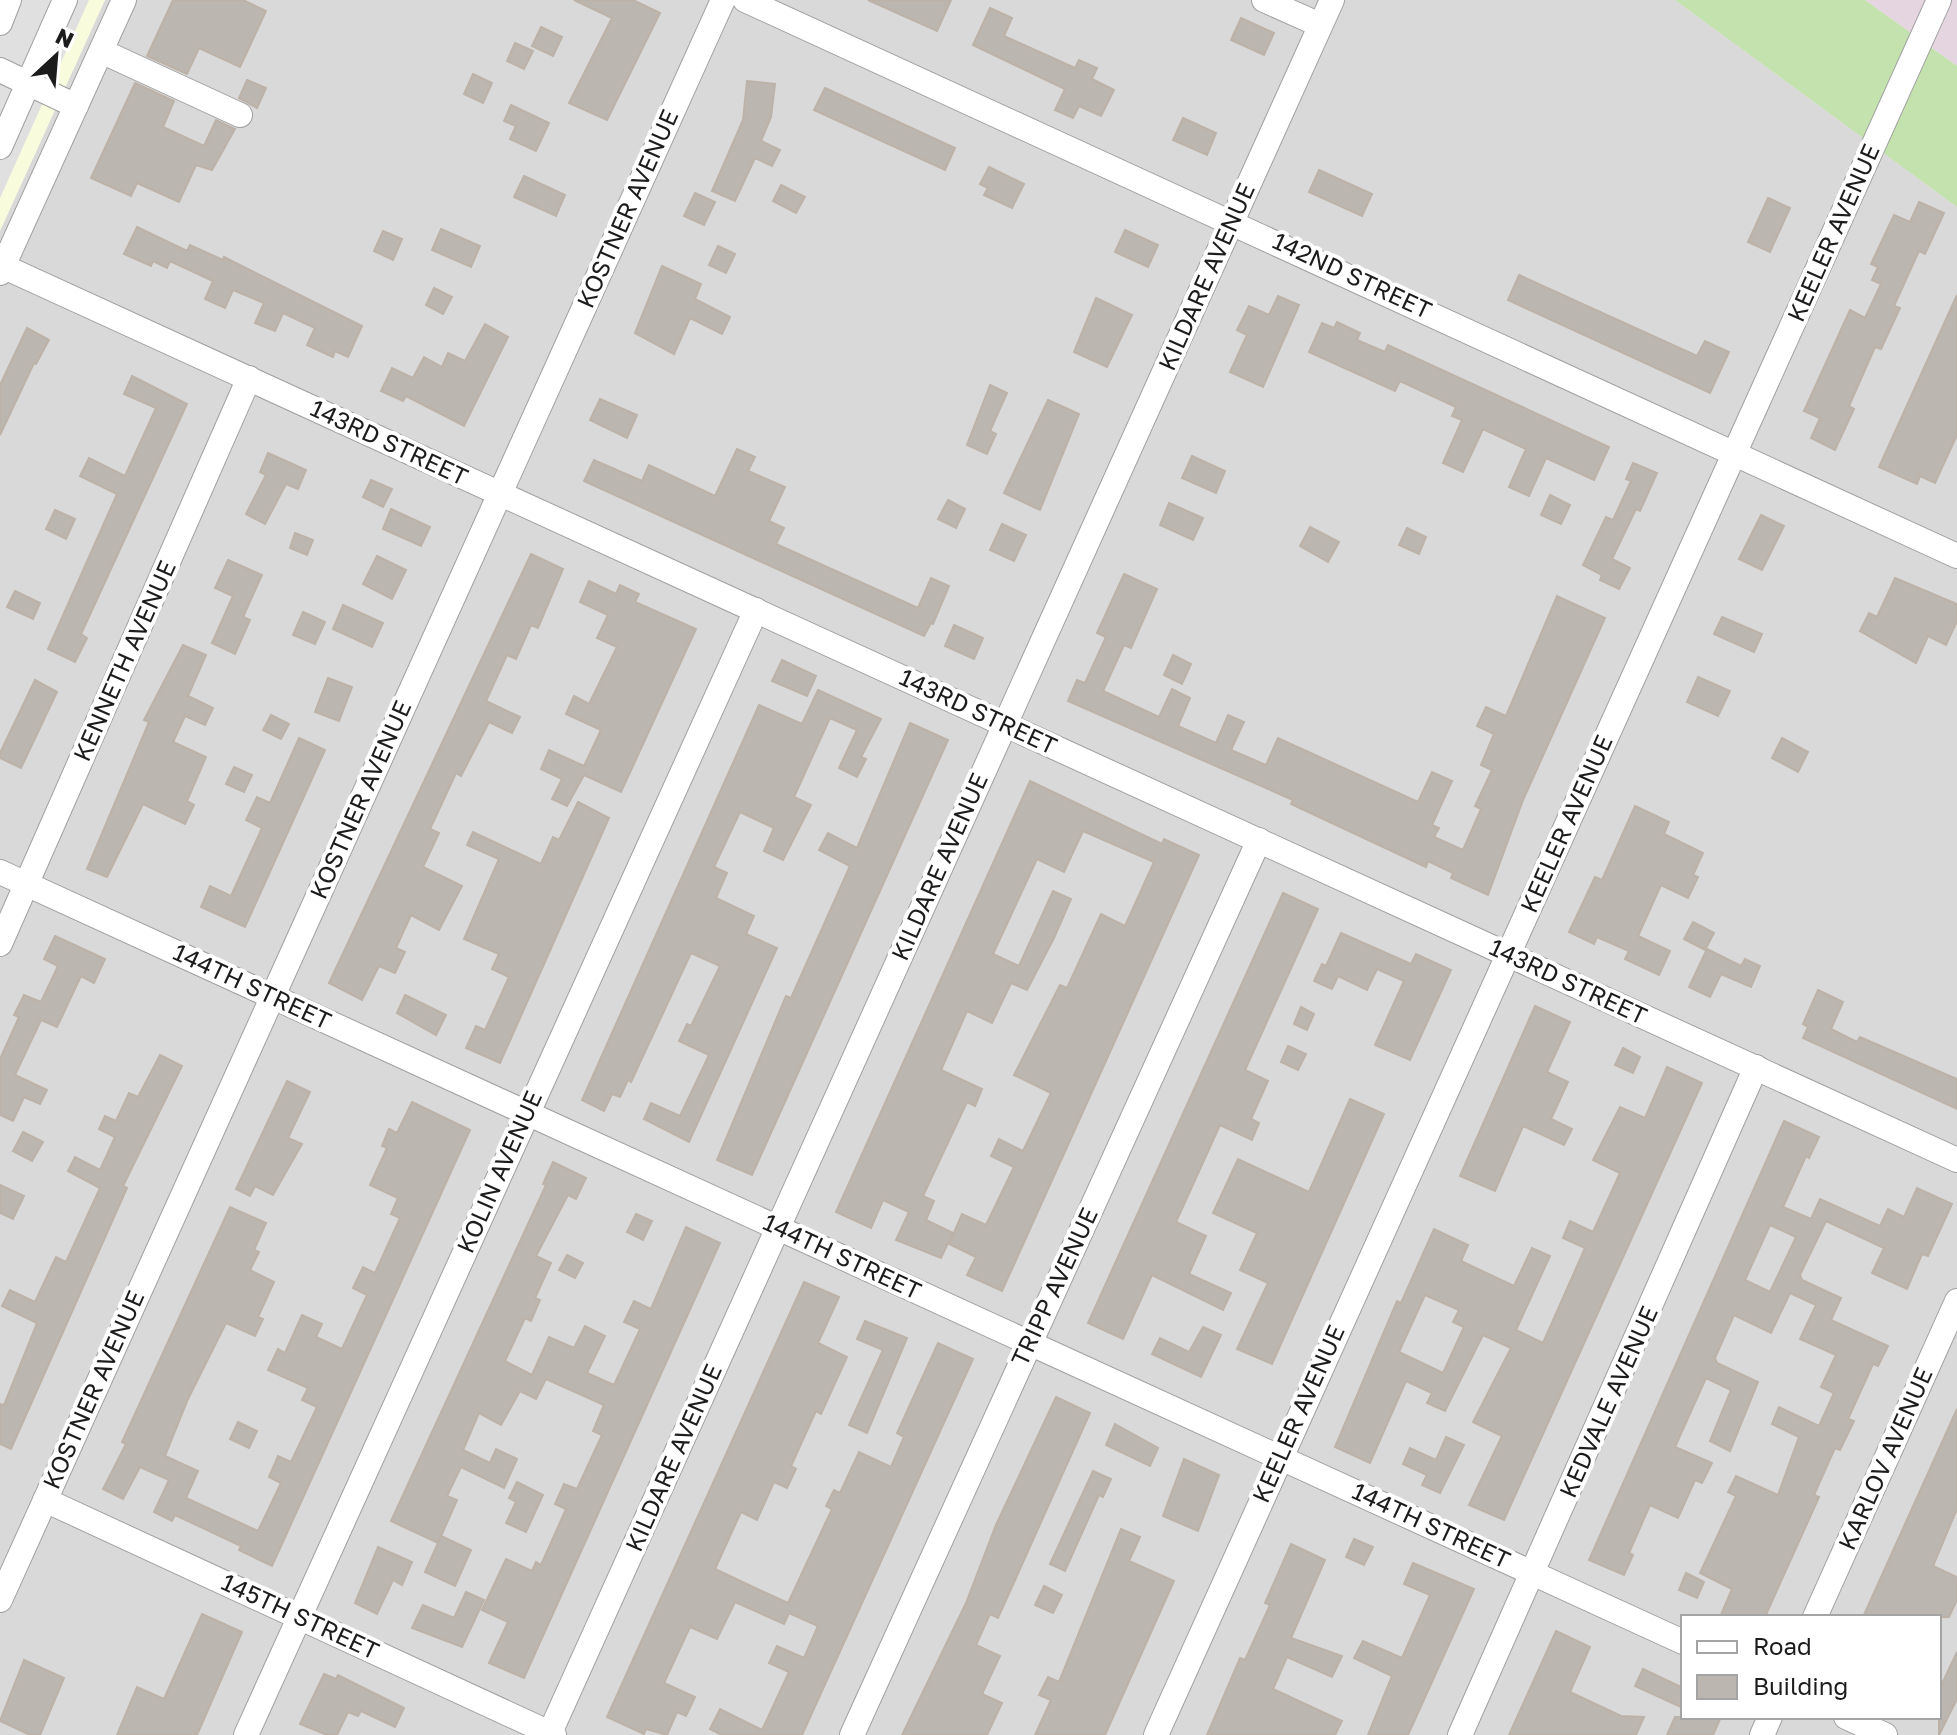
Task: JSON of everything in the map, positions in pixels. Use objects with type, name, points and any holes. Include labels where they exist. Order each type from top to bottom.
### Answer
[{"type":"street","points":[[0,23],[9,0]]},
{"type":"street","points":[[0,147],[31,85],[65,0]]},
{"type":"street","points":[[1,268],[124,0]]},
{"type":"street","name":"KOSTNER AVENUE","points":[[2,1591],[723,0]]},
{"type":"street","name":"142ND STREET","points":[[745,0],[1955,551]]},
{"type":"street","points":[[1264,0],[1320,25]]},
{"type":"street","name":"KILDARE AVENUE","points":[[551,1734],[1332,0]]},
{"type":"street","name":"KEELER AVENUE","points":[[1156,1735],[1939,0]]},
{"type":"street","points":[[101,51],[240,115]]},
{"type":"street","points":[[0,70],[76,106]]},
{"type":"street","name":"143RD STREET","points":[[1,268],[249,378],[1957,1160]]},
{"type":"street","name":"KENNETH AVENUE","points":[[0,944],[249,378]]},
{"type":"street","name":"KOLIN AVENUE","points":[[246,1735],[756,610]]},
{"type":"street","name":"TRIPP AVENUE","points":[[852,1735],[1259,840]]},
{"type":"street","name":"144TH STREET","points":[[0,872],[1681,1641]]},
{"type":"street","name":"KEDVALE AVENUE","points":[[1460,1735],[1756,1067]]},
{"type":"street","name":"KARLOV AVENUE","points":[[1816,1615],[1957,1301]]},
{"type":"street","name":"145TH STREET","points":[[45,1500],[551,1734]]},
{"type":"street","points":[[1850,1719],[1885,1735]]},
{"type":"shaded area","points":[[0,0],[105,0],[0,231]]},
{"type":"shaded area","points":[[0,0],[89,0],[0,198]]},
{"type":"shaded area","points":[[105,0],[1675,0],[1957,207],[1957,1735],[0,1735],[0,231]]},
{"type":"shaded area","points":[[1865,0],[1957,0],[1957,66]]},
{"type":"green space","points":[[1675,0],[1865,0],[1957,66],[1957,207]]},
{"type":"building","points":[[173,0],[243,0],[266,11],[240,67],[199,48],[187,74],[147,56]]},
{"type":"building","points":[[574,0],[633,0],[660,13],[607,120],[569,103],[612,18]]},
{"type":"building","points":[[868,0],[951,0],[937,31]]},
{"type":"building","points":[[990,8],[1012,18],[1004,36],[1075,68],[1079,60],[1097,68],[1092,79],[1114,90],[1101,116],[1079,106],[1073,118],[1055,110],[1065,89],[973,45]]},
{"type":"building","points":[[1241,18],[1274,33],[1264,55],[1231,40]]},
{"type":"building","points":[[541,27],[562,37],[553,56],[532,46]]},
{"type":"building","points":[[515,43],[533,51],[524,69],[507,61]]},
{"type":"building","points":[[473,74],[492,83],[483,103],[464,94]]},
{"type":"building","points":[[247,80],[266,88],[257,108],[239,98]]},
{"type":"building","points":[[747,81],[775,84],[771,117],[761,141],[780,150],[772,166],[755,158],[735,201],[712,191],[743,120]]},
{"type":"building","points":[[135,83],[174,101],[163,127],[204,146],[216,120],[235,129],[212,170],[196,165],[179,202],[137,183],[131,196],[91,178]]},
{"type":"building","points":[[825,88],[955,148],[945,170],[814,110]]},
{"type":"building","points":[[511,105],[549,123],[536,151],[510,139],[516,126],[504,121]]},
{"type":"building","points":[[1183,118],[1216,133],[1207,155],[1173,140]]},
{"type":"building","points":[[989,167],[1024,184],[1012,208],[984,195],[988,188],[980,184]]},
{"type":"building","points":[[1319,170],[1372,194],[1362,216],[1309,192]]},
{"type":"building","points":[[524,176],[565,195],[556,216],[514,197]]},
{"type":"building","points":[[781,185],[805,197],[796,213],[773,201]]},
{"type":"building","points":[[695,193],[715,202],[704,225],[684,216]]},
{"type":"building","points":[[1768,198],[1790,208],[1770,252],[1748,242]]},
{"type":"building","points":[[1919,202],[1944,213],[1925,254],[1919,251],[1894,306],[1900,308],[1881,349],[1875,347],[1849,406],[1854,409],[1835,450],[1811,438],[1820,418],[1804,411],[1850,310],[1865,318],[1881,284],[1872,280],[1878,267],[1871,264],[1894,215],[1910,222]]},
{"type":"building","points":[[137,227],[187,251],[190,245],[223,260],[224,257],[362,326],[348,357],[335,351],[333,357],[307,345],[315,328],[283,313],[275,331],[255,323],[264,303],[233,290],[225,308],[205,299],[213,281],[170,261],[167,268],[153,261],[151,266],[124,254]]},
{"type":"building","points":[[441,229],[480,246],[471,267],[432,250]]},
{"type":"building","points":[[1125,230],[1158,245],[1148,267],[1115,252]]},
{"type":"building","points":[[383,231],[402,239],[393,260],[374,251]]},
{"type":"building","points":[[718,246],[735,254],[726,273],[709,265]]},
{"type":"building","points":[[662,266],[701,284],[695,299],[730,317],[722,334],[690,318],[674,354],[635,333]]},
{"type":"building","points":[[1519,275],[1697,356],[1705,341],[1729,352],[1710,393],[1508,300]]},
{"type":"building","points":[[434,288],[452,297],[443,314],[426,305]]},
{"type":"building","points":[[1957,295],[1957,435],[1935,483],[1920,476],[1917,484],[1879,467]]},
{"type":"building","points":[[1278,296],[1299,305],[1263,387],[1230,372],[1247,335],[1237,330],[1249,306],[1269,315]]},
{"type":"building","points":[[1096,298],[1132,315],[1107,367],[1074,352]]},
{"type":"building","points":[[1337,322],[1360,333],[1357,340],[1385,352],[1388,345],[1609,447],[1594,480],[1546,458],[1529,496],[1509,487],[1526,449],[1483,429],[1463,472],[1443,463],[1462,420],[1452,416],[1456,407],[1400,381],[1395,391],[1309,352],[1322,323],[1334,328]]},
{"type":"building","points":[[485,324],[508,337],[464,426],[406,396],[403,401],[381,391],[392,368],[413,378],[424,357],[442,367],[448,353],[465,361]]},
{"type":"building","points":[[27,328],[49,340],[34,363],[0,435],[0,385]]},
{"type":"building","points":[[132,376],[187,404],[81,634],[87,638],[75,662],[48,649],[117,494],[80,476],[89,458],[125,476],[156,408],[124,394]]},
{"type":"building","points":[[990,385],[1007,393],[990,431],[996,434],[987,454],[967,445]]},
{"type":"building","points":[[600,399],[637,415],[627,438],[590,420]]},
{"type":"building","points":[[1048,400],[1079,414],[1040,510],[1004,493]]},
{"type":"building","points":[[737,449],[755,457],[748,471],[785,487],[769,521],[784,528],[776,544],[918,608],[931,578],[949,586],[933,624],[924,636],[584,481],[594,460],[642,481],[649,465],[715,496]]},
{"type":"building","points":[[268,453],[306,470],[298,489],[286,484],[265,524],[246,514],[266,475],[260,472]]},
{"type":"building","points":[[1192,456],[1225,471],[1216,493],[1182,478]]},
{"type":"building","points":[[1633,463],[1657,473],[1640,511],[1636,509],[1612,559],[1630,568],[1619,589],[1600,580],[1602,575],[1583,565],[1606,517],[1613,520],[1631,481],[1626,479]]},
{"type":"building","points":[[371,480],[392,489],[383,507],[363,497]]},
{"type":"building","points":[[1550,495],[1570,505],[1561,524],[1541,515]]},
{"type":"building","points":[[948,500],[965,509],[956,528],[938,519]]},
{"type":"building","points":[[1169,503],[1203,518],[1193,540],[1160,525]]},
{"type":"building","points":[[391,509],[430,527],[421,546],[383,529]]},
{"type":"building","points":[[55,510],[75,519],[66,539],[46,529]]},
{"type":"building","points":[[1761,515],[1784,526],[1762,570],[1739,559]]},
{"type":"building","points":[[1002,524],[1026,535],[1014,561],[990,550]]},
{"type":"building","points":[[1310,527],[1339,542],[1328,562],[1300,546]]},
{"type":"building","points":[[1407,528],[1426,537],[1419,554],[1399,545]]},
{"type":"building","points":[[295,533],[313,540],[307,555],[290,548]]},
{"type":"building","points":[[531,554],[563,569],[538,628],[531,625],[516,659],[507,655],[486,701],[520,717],[512,733],[489,722],[461,776],[456,773],[430,829],[439,833],[423,867],[462,886],[439,930],[411,915],[396,948],[405,952],[395,973],[379,966],[362,1000],[329,983]]},
{"type":"building","points":[[377,556],[406,570],[392,599],[363,584]]},
{"type":"building","points":[[228,560],[262,575],[243,617],[250,620],[235,654],[212,643],[233,596],[215,588]]},
{"type":"building","points":[[1124,574],[1157,589],[1131,648],[1124,645],[1103,691],[1159,717],[1172,689],[1190,698],[1178,726],[1216,743],[1228,715],[1244,722],[1231,750],[1266,765],[1278,738],[1418,802],[1432,772],[1452,781],[1432,825],[1439,828],[1434,837],[1463,850],[1481,809],[1475,806],[1492,770],[1481,765],[1494,734],[1477,726],[1486,707],[1506,716],[1557,596],[1605,618],[1523,800],[1488,895],[1451,878],[1453,873],[1428,861],[1426,867],[1291,804],[1293,800],[1068,701],[1077,680],[1085,683],[1106,637],[1097,633]]},
{"type":"building","points":[[1895,578],[1957,604],[1957,621],[1946,645],[1928,636],[1916,663],[1860,631],[1869,613],[1877,617]]},
{"type":"building","points":[[589,581],[616,594],[620,585],[639,594],[635,602],[696,629],[621,792],[584,775],[567,806],[552,799],[562,779],[541,769],[549,750],[584,766],[601,730],[566,714],[574,696],[589,704],[617,647],[597,638],[608,615],[580,602]]},
{"type":"building","points":[[15,591],[40,603],[33,619],[7,607]]},
{"type":"building","points":[[343,605],[383,623],[372,647],[333,629]]},
{"type":"building","points":[[303,612],[325,622],[315,644],[293,635]]},
{"type":"building","points":[[1722,617],[1762,634],[1754,652],[1714,634]]},
{"type":"building","points":[[954,625],[983,638],[974,659],[945,646]]},
{"type":"building","points":[[183,645],[206,655],[188,696],[213,708],[205,725],[185,716],[173,742],[206,757],[187,801],[194,805],[185,824],[143,804],[107,877],[87,869],[149,722],[144,720]]},
{"type":"building","points":[[1173,655],[1191,664],[1182,684],[1164,675]]},
{"type":"building","points":[[782,660],[816,676],[807,696],[772,681]]},
{"type":"building","points":[[1698,677],[1730,691],[1718,716],[1687,702]]},
{"type":"building","points":[[328,678],[352,687],[339,721],[315,712]]},
{"type":"building","points":[[35,680],[57,692],[21,768],[0,758],[0,753]]},
{"type":"building","points":[[818,690],[881,719],[861,757],[866,759],[857,777],[839,768],[857,730],[830,718],[794,797],[811,805],[783,860],[764,851],[774,828],[740,812],[714,867],[727,873],[716,898],[754,916],[746,934],[777,948],[689,1142],[644,1119],[651,1103],[680,1116],[709,1055],[679,1041],[687,1024],[691,1026],[720,966],[691,953],[631,1082],[628,1080],[620,1097],[612,1094],[604,1111],[582,1100],[759,705],[802,724]]},
{"type":"building","points":[[271,715],[289,724],[281,739],[263,730]]},
{"type":"building","points":[[910,723],[948,740],[752,1175],[717,1160],[786,996],[791,998],[850,866],[819,850],[828,833],[857,848]]},
{"type":"building","points":[[299,738],[325,750],[245,927],[201,907],[210,886],[231,896],[262,828],[246,820],[257,797],[270,803]]},
{"type":"building","points":[[1782,738],[1808,752],[1798,772],[1772,758]]},
{"type":"building","points":[[234,767],[252,775],[244,792],[226,784]]},
{"type":"building","points":[[1030,781],[1162,844],[1164,839],[1199,855],[1002,1291],[967,1275],[976,1257],[949,1244],[962,1214],[986,1225],[1014,1167],[991,1156],[999,1139],[1023,1151],[1051,1093],[1014,1075],[1060,985],[1067,988],[1101,914],[1125,926],[1154,862],[1083,831],[1064,872],[1037,859],[993,954],[1019,966],[1053,891],[1071,899],[1054,938],[1027,990],[1011,983],[992,1023],[967,1011],[941,1070],[982,1089],[975,1106],[967,1102],[923,1196],[934,1201],[926,1220],[953,1233],[941,1258],[896,1240],[909,1212],[883,1200],[871,1228],[836,1212]]},
{"type":"building","points":[[578,802],[609,818],[500,1063],[466,1048],[476,1026],[485,1030],[509,977],[492,969],[499,954],[464,939],[499,859],[467,845],[473,832],[541,864],[553,837],[559,840]]},
{"type":"building","points":[[1635,806],[1669,822],[1664,834],[1703,853],[1693,875],[1698,877],[1688,898],[1661,885],[1638,936],[1670,951],[1659,975],[1625,959],[1629,951],[1597,937],[1594,944],[1569,932],[1595,877],[1602,880]]},
{"type":"building","points":[[1283,893],[1318,909],[1245,1070],[1268,1081],[1251,1119],[1259,1123],[1252,1140],[1220,1125],[1176,1222],[1206,1236],[1189,1274],[1231,1293],[1223,1310],[1152,1275],[1123,1339],[1088,1323]]},
{"type":"building","points":[[1693,922],[1714,933],[1705,950],[1684,939]]},
{"type":"building","points":[[1341,933],[1411,964],[1416,954],[1451,970],[1410,1060],[1375,1045],[1404,981],[1377,969],[1367,990],[1338,976],[1332,989],[1314,981],[1322,964],[1326,966]]},
{"type":"building","points":[[55,936],[105,959],[94,983],[81,976],[57,1027],[41,1020],[15,1075],[47,1090],[40,1104],[24,1097],[13,1121],[0,1115],[0,1059],[19,1017],[14,1015],[24,995],[41,1002],[58,966],[44,959]]},
{"type":"building","points":[[1707,949],[1741,966],[1745,959],[1760,966],[1751,987],[1721,974],[1710,997],[1689,987]]},
{"type":"building","points":[[1818,990],[1843,1002],[1831,1029],[1857,1042],[1860,1037],[1957,1079],[1957,1109],[1803,1038],[1808,1027],[1803,1024]]},
{"type":"building","points":[[405,995],[446,1015],[436,1035],[397,1013]]},
{"type":"building","points":[[1535,1006],[1570,1022],[1547,1072],[1568,1082],[1551,1119],[1572,1129],[1564,1145],[1523,1126],[1495,1191],[1460,1176]]},
{"type":"building","points":[[1301,1007],[1314,1014],[1307,1030],[1294,1024]]},
{"type":"building","points":[[1288,1046],[1306,1054],[1298,1070],[1281,1062]]},
{"type":"building","points":[[1623,1048],[1640,1057],[1633,1073],[1615,1065]]},
{"type":"building","points":[[160,1055],[182,1066],[123,1186],[127,1188],[11,1449],[0,1444],[0,1404],[4,1405],[37,1323],[2,1306],[10,1290],[35,1302],[56,1257],[66,1262],[100,1188],[68,1171],[75,1157],[100,1170],[115,1137],[99,1129],[105,1116],[116,1121],[129,1093],[138,1097]]},
{"type":"building","points":[[1667,1067],[1702,1083],[1504,1520],[1469,1505],[1502,1436],[1473,1422],[1511,1348],[1483,1335],[1445,1411],[1427,1403],[1432,1393],[1406,1381],[1370,1463],[1335,1447],[1397,1301],[1401,1303],[1434,1229],[1468,1245],[1461,1261],[1514,1286],[1532,1248],[1550,1256],[1516,1330],[1543,1343],[1585,1248],[1563,1238],[1570,1221],[1593,1232],[1620,1173],[1593,1160],[1620,1107],[1645,1118]],"holes":[[[1425,1295],[1459,1310],[1453,1322],[1464,1327],[1443,1373],[1399,1352]]]},
{"type":"building","points":[[287,1081],[310,1092],[288,1138],[302,1144],[273,1195],[255,1186],[250,1196],[236,1189]]},
{"type":"building","points":[[1350,1099],[1384,1114],[1272,1364],[1237,1349],[1268,1283],[1240,1270],[1257,1233],[1213,1213],[1238,1159],[1309,1192]]},
{"type":"building","points":[[412,1102],[470,1130],[272,1566],[239,1550],[241,1546],[175,1515],[172,1521],[154,1512],[169,1480],[140,1467],[123,1499],[103,1489],[126,1444],[122,1442],[230,1207],[266,1223],[254,1250],[259,1252],[250,1270],[274,1282],[258,1317],[263,1319],[255,1336],[226,1323],[188,1399],[165,1456],[198,1471],[186,1498],[258,1531],[281,1483],[269,1477],[278,1456],[291,1462],[317,1407],[302,1400],[308,1388],[268,1370],[278,1349],[285,1353],[302,1315],[322,1324],[316,1337],[342,1349],[367,1295],[353,1288],[363,1267],[375,1273],[400,1218],[391,1214],[398,1198],[370,1185],[387,1148],[382,1146],[389,1129],[397,1133]]},
{"type":"building","points":[[1784,1121],[1819,1137],[1809,1158],[1806,1156],[1783,1207],[1811,1219],[1820,1199],[1880,1226],[1888,1209],[1904,1217],[1917,1188],[1952,1204],[1928,1256],[1922,1254],[1907,1289],[1872,1273],[1884,1248],[1826,1221],[1800,1275],[1802,1280],[1841,1298],[1831,1320],[1888,1346],[1878,1366],[1873,1364],[1848,1419],[1854,1421],[1840,1450],[1835,1448],[1814,1495],[1819,1497],[1766,1615],[1721,1615],[1732,1589],[1700,1573],[1736,1496],[1728,1492],[1736,1476],[1778,1495],[1799,1437],[1772,1424],[1779,1407],[1819,1426],[1834,1393],[1821,1387],[1836,1355],[1800,1339],[1816,1305],[1790,1293],[1771,1333],[1734,1315],[1715,1358],[1717,1363],[1758,1382],[1730,1451],[1710,1441],[1731,1390],[1706,1378],[1675,1447],[1712,1463],[1702,1483],[1695,1480],[1678,1518],[1650,1505],[1629,1553],[1633,1555],[1624,1575],[1589,1560]],"holes":[[[1770,1225],[1796,1237],[1770,1292],[1745,1280]]]},
{"type":"building","points":[[23,1132],[43,1142],[32,1161],[13,1151]]},
{"type":"building","points":[[553,1162],[586,1178],[576,1199],[568,1195],[536,1256],[551,1263],[535,1298],[540,1300],[531,1321],[525,1318],[505,1361],[532,1375],[549,1337],[574,1348],[585,1326],[605,1336],[587,1373],[614,1385],[640,1329],[624,1322],[634,1301],[651,1309],[686,1227],[720,1243],[524,1678],[489,1663],[508,1622],[482,1610],[506,1559],[532,1571],[536,1562],[541,1565],[566,1509],[555,1504],[564,1484],[577,1489],[602,1435],[593,1431],[604,1405],[546,1379],[536,1399],[520,1391],[501,1425],[479,1413],[463,1450],[490,1463],[496,1449],[517,1459],[504,1488],[461,1467],[447,1496],[457,1500],[438,1543],[391,1521],[546,1185],[543,1184]]},
{"type":"building","points":[[0,1185],[24,1196],[13,1219],[0,1213]]},
{"type":"building","points":[[636,1214],[652,1221],[643,1240],[627,1232]]},
{"type":"building","points":[[567,1255],[583,1263],[575,1278],[559,1270]]},
{"type":"building","points":[[804,1282],[839,1297],[818,1343],[847,1357],[821,1414],[816,1411],[791,1466],[796,1469],[787,1488],[774,1482],[757,1520],[741,1512],[715,1569],[788,1603],[832,1509],[826,1506],[834,1490],[840,1493],[859,1452],[891,1467],[904,1437],[897,1433],[938,1343],[973,1359],[802,1735],[722,1735],[710,1729],[720,1709],[762,1730],[789,1672],[769,1663],[777,1646],[804,1658],[818,1626],[789,1613],[784,1624],[735,1602],[717,1639],[690,1627],[664,1683],[695,1697],[686,1716],[677,1712],[667,1735],[646,1729],[644,1734],[607,1717]]},
{"type":"building","points":[[865,1321],[907,1338],[867,1433],[849,1425],[883,1350],[857,1339]]},
{"type":"building","points":[[1203,1327],[1221,1335],[1201,1377],[1152,1354],[1160,1338],[1189,1352]]},
{"type":"building","points":[[1056,1397],[1090,1413],[998,1618],[990,1614],[976,1645],[1000,1656],[982,1694],[1002,1703],[987,1735],[902,1735],[966,1603],[996,1525]]},
{"type":"building","points":[[1957,1409],[1957,1509],[1933,1566],[1957,1577],[1957,1600],[1949,1617],[1864,1615]]},
{"type":"building","points":[[238,1422],[257,1431],[249,1448],[230,1439]]},
{"type":"building","points":[[1115,1424],[1158,1448],[1150,1466],[1106,1445]]},
{"type":"building","points":[[1446,1437],[1464,1445],[1440,1493],[1422,1485],[1427,1475],[1403,1464],[1410,1448],[1436,1460]]},
{"type":"building","points":[[1184,1459],[1219,1475],[1198,1531],[1163,1516]]},
{"type":"building","points":[[1093,1471],[1111,1479],[1103,1497],[1099,1495],[1065,1571],[1050,1564]]},
{"type":"building","points":[[517,1482],[543,1495],[526,1532],[506,1523],[516,1502],[509,1498]]},
{"type":"building","points":[[1121,1529],[1140,1537],[1129,1561],[1174,1581],[1105,1735],[1035,1735],[1051,1700],[1039,1695],[1048,1677],[1059,1682]]},
{"type":"building","points":[[441,1536],[471,1550],[455,1586],[425,1572]]},
{"type":"building","points":[[1354,1539],[1373,1547],[1364,1565],[1346,1557]]},
{"type":"building","points":[[1291,1544],[1325,1560],[1291,1638],[1342,1656],[1332,1677],[1287,1657],[1273,1689],[1342,1721],[1335,1735],[1207,1735],[1240,1658],[1245,1660],[1270,1605],[1265,1603]]},
{"type":"building","points":[[378,1547],[412,1562],[402,1585],[393,1580],[377,1614],[355,1603]]},
{"type":"building","points":[[1413,1563],[1474,1589],[1408,1735],[1368,1735],[1392,1676],[1354,1658],[1363,1641],[1402,1658],[1430,1595],[1404,1584]]},
{"type":"building","points":[[1686,1573],[1704,1582],[1697,1598],[1679,1590]]},
{"type":"building","points":[[1044,1586],[1062,1595],[1053,1613],[1035,1605]]},
{"type":"building","points":[[466,1592],[484,1600],[462,1647],[412,1628],[423,1605],[454,1618]]},
{"type":"building","points":[[202,1614],[242,1632],[197,1735],[117,1735],[137,1687],[164,1699]]},
{"type":"building","points":[[1556,1631],[1590,1647],[1570,1692],[1621,1716],[1644,1717],[1636,1735],[1509,1735]]},
{"type":"building","points":[[1957,1652],[1957,1699],[1939,1735],[1941,1719],[1941,1686]]},
{"type":"building","points":[[24,1660],[64,1678],[40,1735],[30,1735],[0,1721]]},
{"type":"building","points":[[1643,1669],[1681,1687],[1681,1707],[1635,1686]]},
{"type":"building","points":[[324,1674],[336,1679],[338,1675],[404,1708],[395,1727],[361,1711],[358,1716],[348,1712],[337,1735],[327,1735],[300,1724]]},
{"type":"building","points":[[1675,1717],[1720,1719],[1713,1735],[1667,1735]]}]
